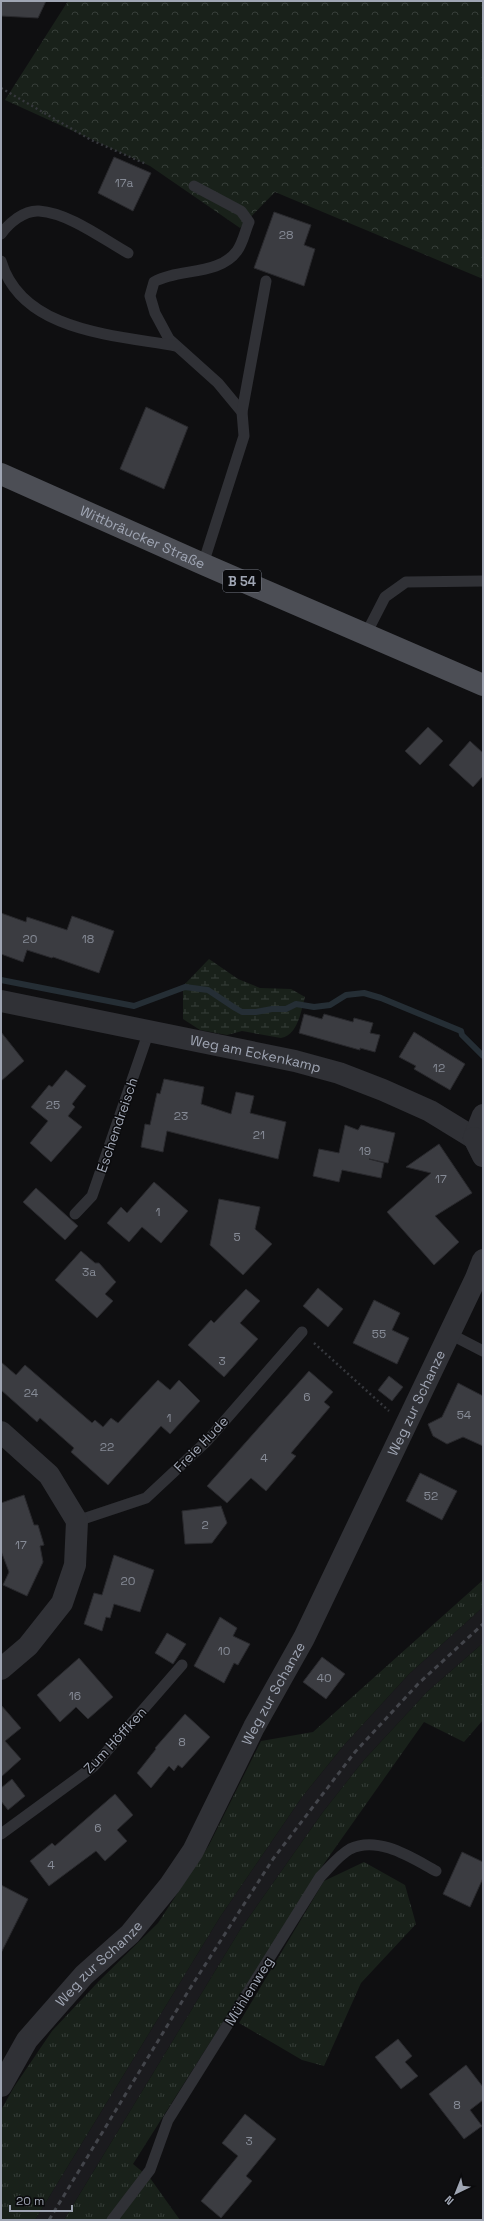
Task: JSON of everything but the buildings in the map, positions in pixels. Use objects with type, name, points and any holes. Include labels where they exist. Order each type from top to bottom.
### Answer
[{"type":"main road","name":"Wittbräucker Straße","points":[[1,474],[203,564],[483,685]]},
{"type":"street","name":"Weg am Eckenkamp","points":[[1,1001],[295,1061],[339,1073],[430,1111],[478,1147],[483,1115]]},
{"type":"street","name":"Weg zur Schanze","points":[[1,2086],[27,2040],[84,1975],[130,1934],[170,1885],[193,1851],[254,1727],[304,1638],[450,1334],[483,1260]]},
{"type":"street","points":[[1,1432],[49,1475],[77,1521],[75,1565],[62,1604],[28,1646],[1,1669]]},
{"type":"lane","points":[[194,186],[242,211],[249,222],[237,252],[222,264],[201,270],[164,276],[154,282],[150,296],[155,313],[176,346],[218,383],[242,412]]},
{"type":"lane","points":[[1,234],[9,223],[22,216],[39,211],[68,219],[128,253]]},
{"type":"lane","points":[[1,261],[7,277],[17,292],[50,317],[77,327],[176,346]]},
{"type":"lane","points":[[203,564],[244,436],[242,412],[266,281]]},
{"type":"lane","points":[[366,634],[385,597],[406,582],[483,581]]},
{"type":"lane","name":"Eschendreisch","points":[[75,1214],[92,1196],[149,1031]]},
{"type":"lane","name":"Freie Hude","points":[[77,1521],[146,1498],[207,1442],[302,1332]]},
{"type":"lane","points":[[450,1334],[483,1351]]},
{"type":"lane","name":"Zum Höffken","points":[[1,1834],[94,1766],[182,1665]]},
{"type":"lane","name":"Mühlenweg","points":[[112,2220],[150,2170],[168,2120],[320,1877],[349,1850],[363,1845],[381,1846],[405,1854],[436,1871]]},
{"type":"path","points":[[1,88],[92,140],[146,164]]},
{"type":"path","points":[[302,1332],[405,1426]]},
{"type":"shaded area","points":[[483,1607],[483,1643],[427,1692],[364,1760],[323,1812],[240,1930],[64,2220],[35,2220],[220,1917],[302,1797],[344,1745],[409,1674]]},
{"type":"green space","points":[[68,1],[483,1],[483,279],[275,192],[240,228],[150,166],[5,100]]},
{"type":"green space","points":[[209,959],[238,979],[260,988],[291,989],[305,997],[298,1022],[291,1032],[287,1036],[281,1038],[242,1031],[227,1035],[200,1030],[183,1019],[183,986]]},
{"type":"green space","points":[[483,1580],[483,1607],[409,1674],[344,1745],[302,1797],[220,1917],[35,2220],[1,2220],[1,2110],[14,2087],[52,2031],[99,1981],[158,1923],[209,1845],[261,1741],[313,1732]]},
{"type":"green space","points":[[483,1643],[483,1720],[464,1742],[424,1722],[316,1875],[133,2164],[150,2178],[180,2220],[64,2220],[240,1930],[323,1812],[364,1760],[427,1692]]},
{"type":"green space","points":[[364,1862],[405,1885],[416,1924],[361,1983],[324,2066],[302,2060],[239,2023],[324,1881]]},
{"type":"waterway","points":[[1,980],[134,1006],[185,987],[208,990],[242,1012],[286,1009],[296,1004],[314,1007],[330,1005],[346,995],[364,993],[381,998],[461,1031],[462,1035],[483,1056]]},
{"type":"railway","points":[[49,2220],[189,1990],[273,1859],[355,1752],[418,1684],[483,1624]]}]
